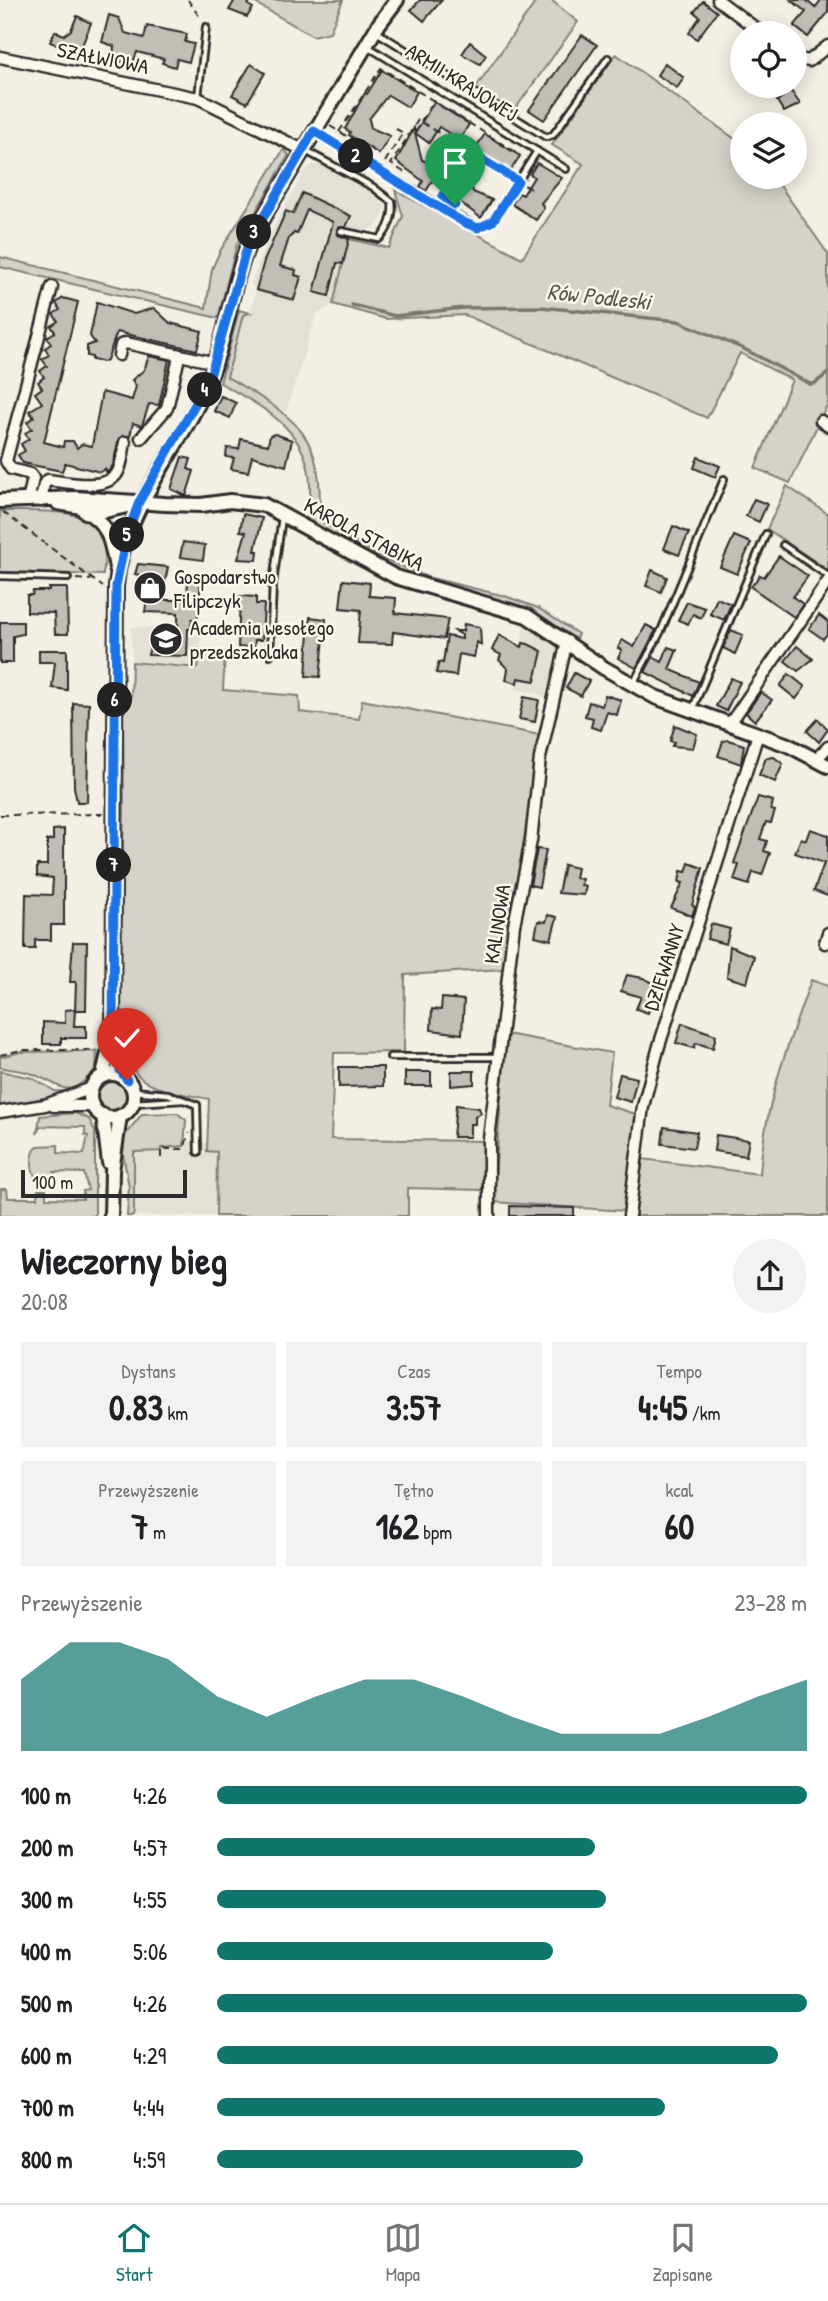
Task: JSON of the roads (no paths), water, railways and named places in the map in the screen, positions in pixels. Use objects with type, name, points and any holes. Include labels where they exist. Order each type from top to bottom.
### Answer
[{"type":"street","points":[[117,575],[139,502],[199,403],[216,363],[248,244],[366,45],[397,0]]},
{"type":"street","points":[[718,0],[746,21]]},
{"type":"street","points":[[807,61],[828,46]]},
{"type":"street","name":"SZAŁWIOWA","points":[[0,57],[198,98],[303,150]]},
{"type":"street","points":[[38,501],[30,474],[10,469],[6,461],[52,287]]},
{"type":"street","points":[[119,355],[121,345],[126,344],[216,363]]},
{"type":"street","points":[[141,438],[167,408],[179,357]]},
{"type":"street","points":[[38,501],[44,484],[48,481],[94,484],[113,478],[118,471],[125,442]]},
{"type":"street","name":"KAROLA STABIKA","points":[[38,501],[85,498],[201,505],[249,501],[282,512],[396,577],[426,588],[515,611],[567,641],[632,686],[692,712],[758,734],[822,762]]},
{"type":"street","points":[[0,501],[38,501],[108,511],[139,502]]},
{"type":"street","points":[[78,508],[98,519],[107,530],[117,575],[113,1029],[122,1077],[133,1097],[120,1116],[112,1171],[111,1216]]},
{"type":"street","points":[[729,725],[828,579]]},
{"type":"street","name":"KALINOWA","points":[[489,1216],[489,1139],[514,925],[531,841],[540,758],[567,641]]},
{"type":"street","name":"DZIEWANNY","points":[[629,1216],[643,1106],[758,734]]},
{"type":"street","points":[[822,762],[828,747]]},
{"type":"street","points":[[0,1112],[46,1105],[92,1088],[103,1076],[113,1029]]},
{"type":"street","points":[[103,1076],[122,1077]]},
{"type":"street","points":[[92,1088],[112,1171]]},
{"type":"street","points":[[46,1105],[120,1116]]},
{"type":"lane","points":[[198,98],[206,27]]},
{"type":"lane","points":[[375,31],[546,137],[553,135],[608,58]]},
{"type":"lane","name":"ARMII KRAJOWEJ","points":[[366,45],[566,169]]},
{"type":"lane","points":[[314,131],[463,222],[478,228],[493,221],[537,151]]},
{"type":"lane","points":[[303,150],[381,192],[392,202],[394,212],[379,239],[341,231]]},
{"type":"lane","points":[[632,686],[661,631],[724,479]]},
{"type":"lane","points":[[270,655],[273,583],[282,512]]},
{"type":"lane","points":[[692,712],[766,534]]},
{"type":"lane","points":[[783,545],[828,579]]},
{"type":"lane","points":[[0,576],[68,578]]},
{"type":"lane","points":[[390,1057],[499,1057]]},
{"type":"lane","points":[[133,1097],[167,1094],[185,1100]]},
{"type":"lane","points":[[133,1097],[192,1101],[198,1110],[198,1152]]},
{"type":"waterway","name":"Rów Podleski","points":[[352,305],[395,316],[463,308],[541,307],[678,321],[744,349],[810,384],[828,373]]},
{"type":"place","name":"Gospodarstwo Filipczyk","points":[[150,588]]},
{"type":"place","name":"Academia wesołego przedszkolaka","points":[[166,639]]}]
